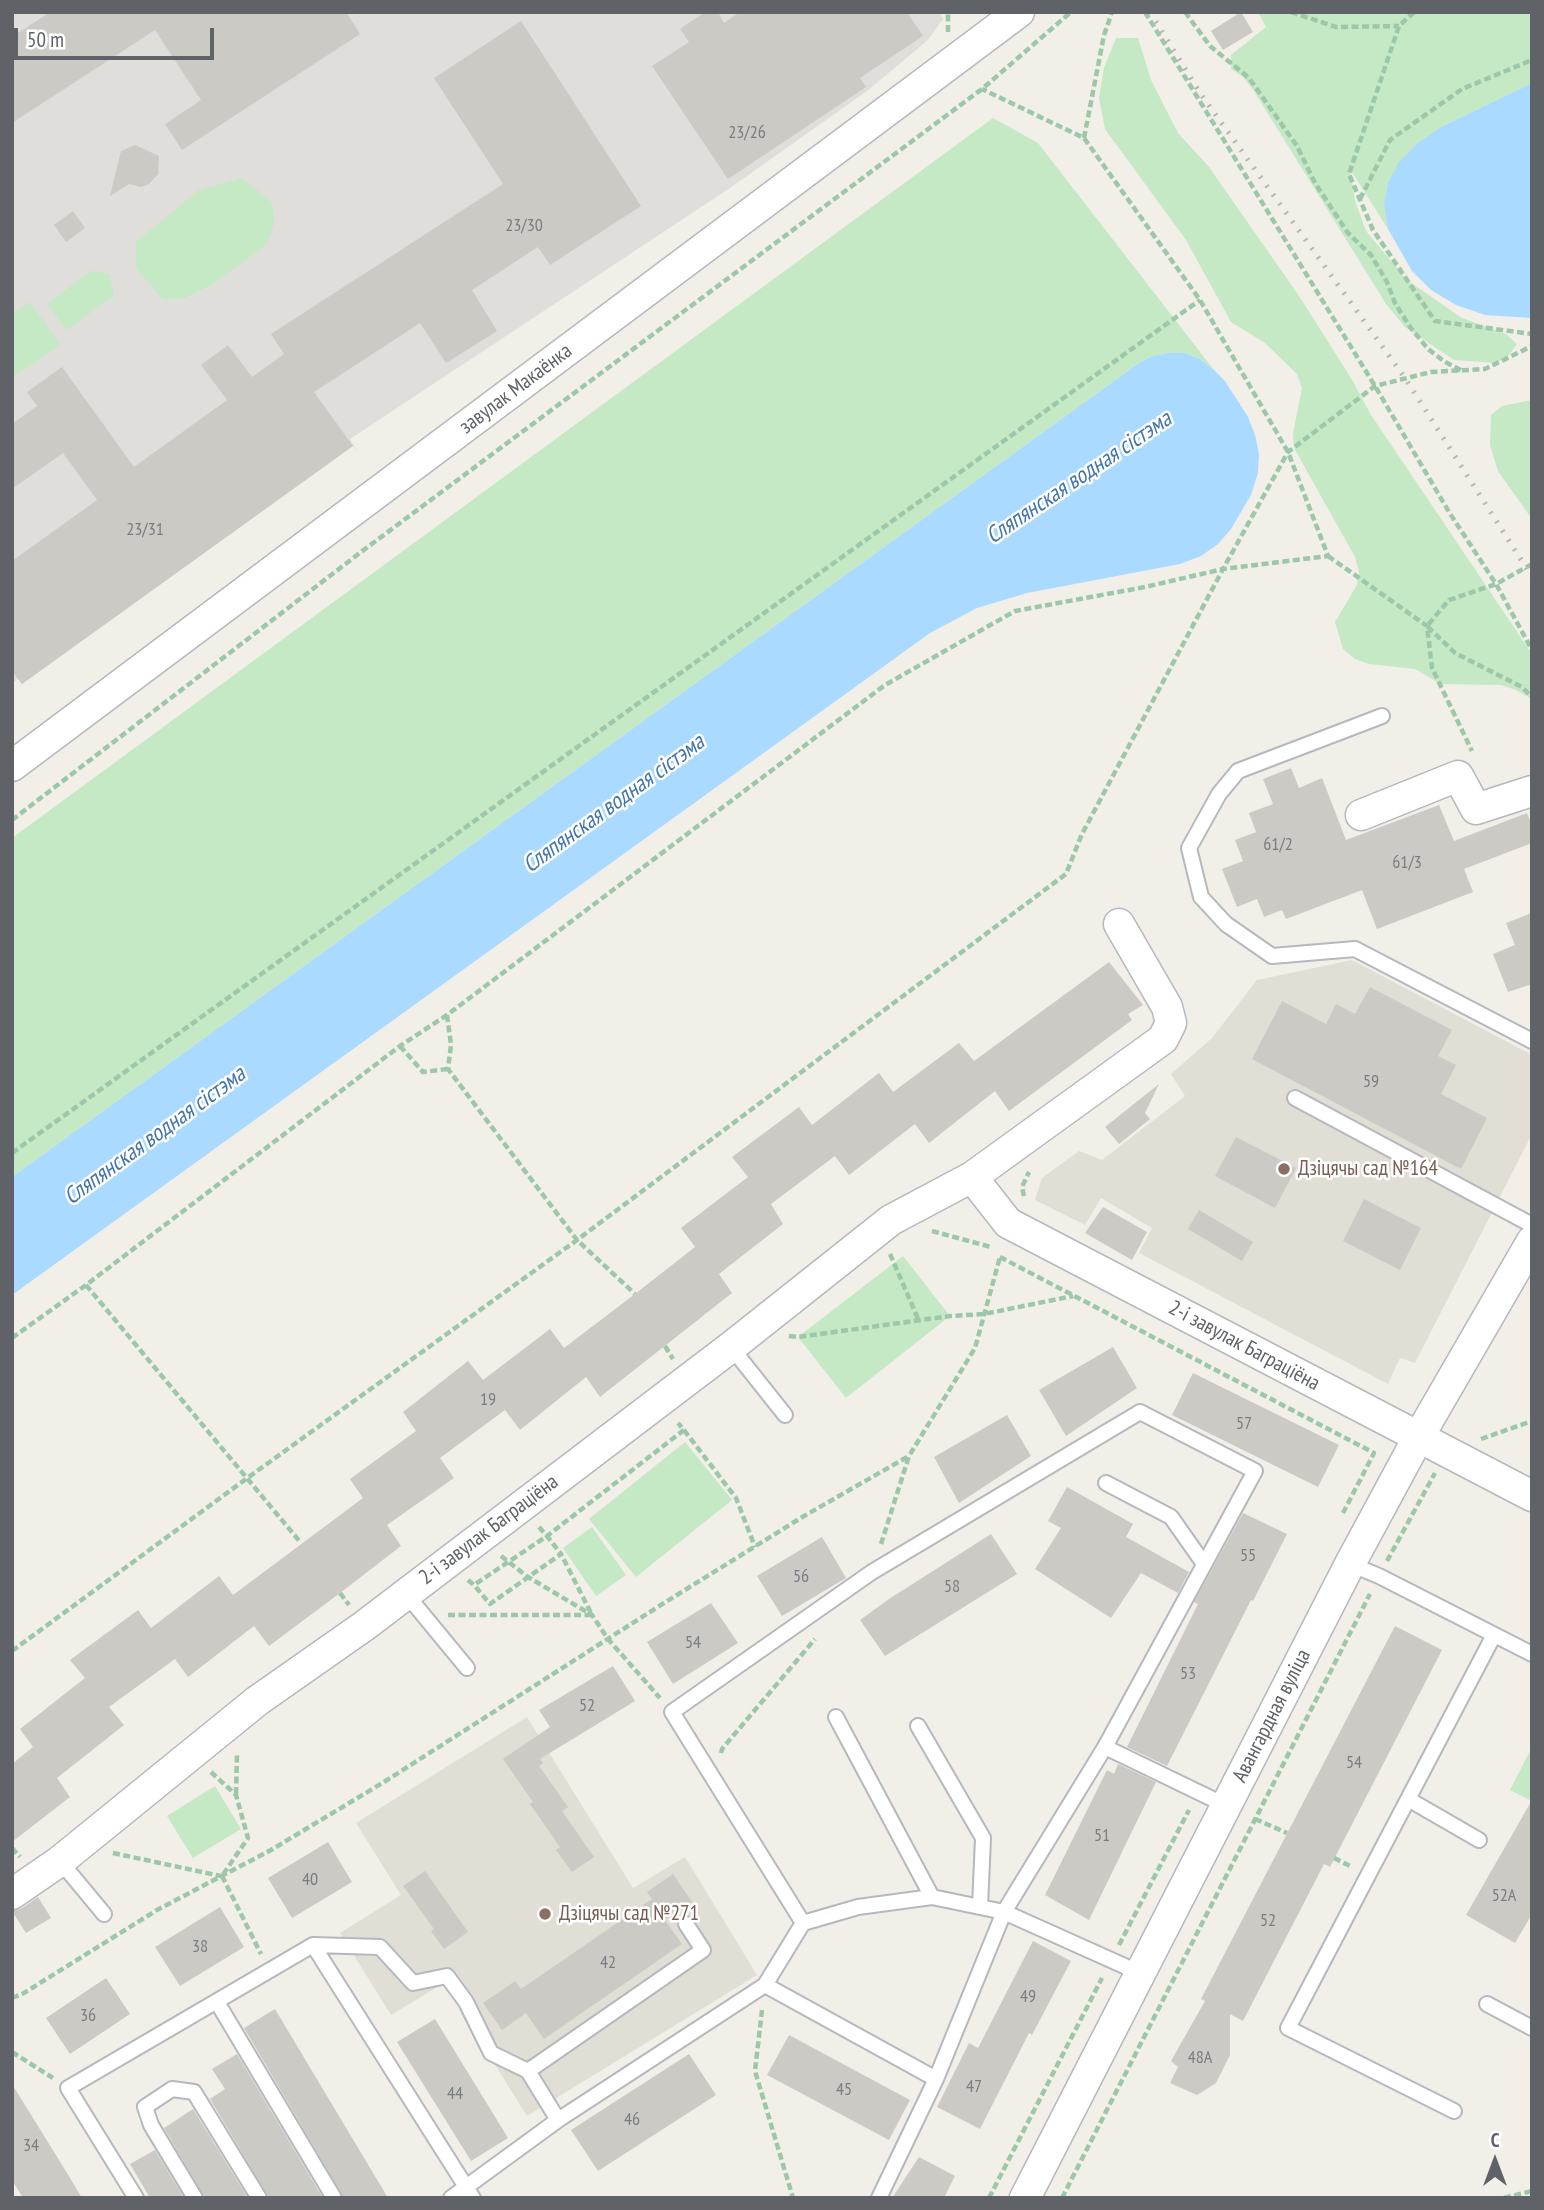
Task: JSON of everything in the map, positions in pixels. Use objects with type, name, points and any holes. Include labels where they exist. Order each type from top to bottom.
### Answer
[{"type":"street","name":"завулак Макаёнка","points":[[12,766],[1010,14]]},
{"type":"street","points":[[1361,815],[1458,776],[1476,810],[1532,791]]},
{"type":"street","name":"2-і завулак Баграціёна","points":[[12,1894],[60,1861],[257,1701],[414,1604],[480,1537],[740,1340],[884,1225],[972,1177],[1163,1039],[1171,1023],[1167,1007],[1119,924]]},
{"type":"street","name":"2-і завулак Баграціёна","points":[[972,1177],[1008,1223],[1532,1496]]},
{"type":"street","name":"Авангардная вуліца","points":[[1025,2198],[1350,1564],[1418,1438],[1532,1241]]},
{"type":"lane","points":[[1382,716],[1238,771],[1219,794],[1189,848],[1201,897],[1226,924],[1272,956],[1355,949],[1532,1041]]},
{"type":"lane","points":[[1295,1098],[1532,1225]]},
{"type":"lane","points":[[740,1340],[785,1415]]},
{"type":"lane","points":[[803,1923],[672,1712],[872,1572],[1140,1412],[1255,1471],[1105,1747],[1004,1912],[936,2078],[878,2198]]},
{"type":"lane","points":[[1107,1483],[1171,1517],[1204,1564]]},
{"type":"lane","points":[[1350,1564],[1532,1654]]},
{"type":"lane","points":[[414,1604],[467,1668]]},
{"type":"lane","points":[[1454,2111],[1288,2028],[1494,1635]]},
{"type":"lane","points":[[836,1717],[932,1897]]},
{"type":"lane","points":[[918,1726],[983,1838],[980,1907]]},
{"type":"lane","points":[[1105,1747],[1227,1806]]},
{"type":"lane","points":[[1408,1799],[1479,1840]]},
{"type":"lane","points":[[60,1861],[104,1914]]},
{"type":"lane","points":[[451,2198],[470,2192],[558,2120],[765,1985],[803,1923],[858,1907],[932,1897],[1004,1912],[1140,1973]]},
{"type":"lane","points":[[528,2071],[703,1950],[686,1924]]},
{"type":"lane","points":[[313,1945],[470,2192]]},
{"type":"lane","points":[[136,2198],[68,2088],[313,1945],[380,1947],[413,1983],[447,1976],[466,2002],[491,2053],[528,2071],[558,2120]]},
{"type":"lane","points":[[765,1985],[936,2078]]},
{"type":"lane","points":[[217,2001],[334,2198]]},
{"type":"lane","points":[[1487,2004],[1532,2028]]},
{"type":"lane","points":[[195,2198],[151,2125],[145,2107],[172,2089],[194,2092],[259,2198]]},
{"type":"path","points":[[12,820],[361,552],[982,89],[1070,12]]},
{"type":"path","points":[[1084,138],[1104,35],[1112,12]]},
{"type":"path","points":[[1145,12],[1375,386],[1449,512],[1496,584],[1532,650]]},
{"type":"path","points":[[1185,12],[1210,46],[1249,78],[1297,146],[1315,183],[1348,233],[1371,255],[1387,282],[1395,303],[1422,342],[1445,362],[1462,370]]},
{"type":"path","points":[[1291,12],[1336,27],[1399,26]]},
{"type":"path","points":[[1414,12],[1399,26],[1349,174],[1373,230],[1435,321],[1532,334]]},
{"type":"path","points":[[1360,200],[1390,140],[1462,89],[1532,60]]},
{"type":"path","points":[[982,89],[1084,138],[1200,300],[1288,452],[1328,556],[1427,626],[1455,653],[1522,687],[1532,697]]},
{"type":"path","points":[[12,1153],[1200,300]]},
{"type":"path","points":[[12,1651],[577,1240],[1066,874],[1082,834],[1288,452],[1375,386],[1431,372],[1485,369],[1532,346]]},
{"type":"path","points":[[12,1338],[885,685],[1015,611],[1145,587],[1223,569],[1328,556]]},
{"type":"path","points":[[1474,753],[1432,668],[1427,626],[1449,600],[1496,584],[1532,564]]},
{"type":"path","points":[[447,1015],[451,1045],[448,1069],[577,1240],[635,1294]]},
{"type":"path","points":[[400,1046],[423,1072],[448,1069]]},
{"type":"path","points":[[1027,1206],[1022,1187],[1028,1172],[1039,1164]]},
{"type":"path","points":[[872,1572],[909,1456],[975,1348],[1002,1250],[884,1225],[894,1262],[919,1321]]},
{"type":"path","points":[[1000,1257],[1374,1453],[1342,1514]]},
{"type":"path","points":[[86,1285],[301,1543]]},
{"type":"path","points":[[740,1340],[798,1337],[984,1314],[1073,1296]]},
{"type":"path","points":[[659,1402],[736,1498],[755,1547]]},
{"type":"path","points":[[1062,2198],[1379,1576],[1446,1452],[1532,1421]]},
{"type":"path","points":[[561,1553],[490,1604],[474,1585],[547,1536],[684,1430]]},
{"type":"path","points":[[12,1998],[157,1910],[271,1850],[384,1782],[755,1547],[909,1456]]},
{"type":"path","points":[[547,1536],[561,1553],[592,1615],[608,1639],[672,1712]]},
{"type":"path","points":[[480,1537],[528,1577],[592,1615]]},
{"type":"path","points":[[414,1604],[592,1615]]},
{"type":"path","points":[[713,1781],[722,1749],[819,1634]]},
{"type":"path","points":[[191,1754],[236,1795],[248,1838],[222,1876]]},
{"type":"path","points":[[989,2198],[1198,1792]]},
{"type":"path","points":[[1255,1819],[1287,1833]]},
{"type":"path","points":[[92,1834],[112,1852],[222,1876]]},
{"type":"path","points":[[222,1876],[269,1971]]},
{"type":"path","points":[[765,1985],[755,2071],[793,2198]]},
{"type":"path","points":[[12,2052],[68,2088]]},
{"type":"path","points":[[1504,2198],[1532,2191]]},
{"type":"shaded area","points":[[12,12],[939,12],[943,19],[928,40],[867,91],[730,188],[350,439],[359,454],[353,446],[22,684],[18,679],[12,683]]},
{"type":"shaded area","name":"Дзіцячы сад №164","points":[[1352,960],[1532,1055],[1532,1134],[1415,1363],[1400,1358],[1388,1384],[1139,1253],[1152,1228],[1101,1198],[1085,1225],[1035,1200],[1042,1178],[1079,1151],[1102,1160],[1185,1096],[1171,1074],[1212,1038],[1257,980]]},
{"type":"shaded area","name":"Дзіцячы сад №271","points":[[527,1717],[633,1888],[685,1857],[757,1975],[527,2116],[444,1983],[391,2015],[340,1933],[401,1895],[356,1823]]},
{"type":"green space","points":[[1258,12],[1532,12],[1532,83],[1441,127],[1384,206],[1388,229],[1350,169],[1355,201],[1366,231],[1407,280],[1462,318],[1506,334],[1517,344],[1508,356],[1496,363],[1454,360],[1405,327],[1386,304],[1254,91],[1243,77],[1231,69],[1231,55],[1266,27]]},
{"type":"green space","points":[[1116,38],[1138,38],[1151,80],[1178,133],[1209,167],[1299,296],[1371,415],[1532,654],[1532,699],[1501,685],[1441,684],[1415,669],[1369,664],[1355,659],[1343,649],[1335,622],[1357,585],[1359,571],[1355,557],[1294,448],[1293,433],[1302,388],[1297,374],[1265,343],[1231,322],[1186,240],[1105,129],[1099,98],[1104,68]]},
{"type":"green space","points":[[993,118],[1038,143],[1214,370],[1200,359],[1185,353],[1152,356],[1139,363],[12,1177],[12,838]]},
{"type":"green space","points":[[243,178],[272,203],[274,224],[267,244],[213,284],[183,299],[163,299],[136,268],[136,242],[199,190]]},
{"type":"green space","points":[[91,271],[109,274],[114,295],[67,330],[47,304]]},
{"type":"green space","points":[[30,302],[60,345],[12,378],[12,314]]},
{"type":"green space","points":[[1532,400],[1532,519],[1498,471],[1490,445],[1491,415],[1502,406]]},
{"type":"green space","points":[[903,1256],[950,1316],[846,1398],[798,1337]]},
{"type":"green space","points":[[685,1442],[732,1500],[636,1577],[589,1519]]},
{"type":"green space","points":[[592,1527],[626,1575],[596,1596],[563,1548]]},
{"type":"green space","points":[[1530,1751],[1532,1752],[1532,1801],[1510,1790]]},
{"type":"green space","points":[[215,1786],[241,1829],[193,1858],[167,1816]]},
{"type":"water","points":[[1532,83],[1532,318],[1485,315],[1456,305],[1431,290],[1412,271],[1388,229],[1384,206],[1388,183],[1399,162],[1417,144],[1441,127]]},
{"type":"water","name":"Сляпянская водная сістэма","points":[[1185,353],[1200,359],[1214,370],[1225,381],[1248,417],[1255,435],[1259,454],[1258,473],[1251,495],[1231,529],[1218,544],[1201,556],[1180,564],[1027,593],[977,608],[930,633],[12,1295],[12,1177],[1139,363],[1152,356]]},
{"type":"building","points":[[50,12],[346,12],[360,34],[182,150],[165,124],[201,100],[155,30],[12,123],[12,37]]},
{"type":"building","points":[[705,12],[718,12],[724,23],[740,12],[907,12],[923,36],[860,78],[866,87],[728,179],[652,66],[689,42],[680,29]]},
{"type":"building","points":[[1241,12],[1253,32],[1223,50],[1211,31]]},
{"type":"building","points":[[521,21],[641,206],[550,265],[538,247],[472,290],[497,331],[446,363],[420,323],[314,392],[353,446],[22,684],[12,671],[12,561],[97,500],[63,453],[12,489],[12,424],[37,406],[27,392],[62,367],[134,467],[227,400],[201,365],[228,345],[252,377],[284,354],[271,334],[503,184],[434,78]]},
{"type":"building","points":[[135,145],[159,156],[158,174],[149,184],[141,187],[129,184],[110,196],[121,151]]},
{"type":"building","points":[[73,211],[85,228],[66,242],[54,225]]},
{"type":"building","points":[[1291,768],[1299,788],[1322,778],[1346,840],[1439,805],[1454,841],[1527,813],[1532,826],[1532,843],[1464,869],[1473,892],[1377,929],[1362,890],[1286,919],[1282,910],[1264,917],[1257,899],[1237,907],[1222,869],[1243,861],[1235,840],[1256,832],[1249,813],[1273,804],[1263,779]]},
{"type":"building","points":[[1532,913],[1532,984],[1508,992],[1493,954],[1515,945],[1506,923]]},
{"type":"building","points":[[1109,962],[1143,1005],[1128,1014],[1132,1020],[1009,1111],[995,1091],[929,1143],[915,1124],[849,1175],[835,1156],[771,1204],[783,1224],[719,1274],[732,1293],[600,1397],[586,1377],[520,1430],[505,1410],[440,1458],[454,1478],[387,1525],[401,1546],[340,1593],[269,1646],[254,1626],[188,1677],[175,1659],[109,1707],[124,1725],[57,1778],[70,1797],[12,1842],[12,1764],[33,1747],[20,1729],[85,1678],[70,1660],[138,1610],[151,1628],[219,1576],[233,1595],[363,1498],[350,1479],[416,1431],[403,1412],[468,1361],[483,1380],[550,1329],[564,1348],[695,1247],[681,1228],[748,1177],[732,1157],[799,1107],[812,1125],[879,1073],[893,1092],[959,1043],[974,1061]]},
{"type":"building","points":[[1370,987],[1452,1030],[1438,1056],[1456,1065],[1441,1094],[1487,1118],[1461,1169],[1252,1059],[1282,1001],[1326,1024],[1336,1004],[1355,1014]]},
{"type":"building","points":[[1159,1084],[1145,1113],[1150,1119],[1119,1144],[1105,1127]]},
{"type":"building","points":[[1236,1137],[1296,1168],[1275,1208],[1215,1176]]},
{"type":"building","points":[[1364,1199],[1421,1228],[1400,1270],[1343,1241]]},
{"type":"building","points":[[1103,1207],[1147,1232],[1132,1260],[1085,1233]]},
{"type":"building","points":[[1199,1210],[1253,1242],[1242,1261],[1188,1229]]},
{"type":"building","points":[[1113,1347],[1137,1388],[1066,1436],[1039,1390]]},
{"type":"building","points":[[1193,1373],[1339,1445],[1318,1487],[1172,1415]]},
{"type":"building","points":[[1007,1415],[1031,1456],[959,1503],[934,1457]]},
{"type":"building","points":[[1067,1487],[1133,1524],[1126,1537],[1189,1572],[1178,1593],[1141,1573],[1111,1618],[1035,1569],[1061,1528],[1048,1521]]},
{"type":"building","points":[[1243,1513],[1287,1534],[1167,1766],[1127,1747],[1198,1604],[1194,1602]]},
{"type":"building","points":[[991,1534],[1017,1574],[885,1656],[860,1620]]},
{"type":"building","points":[[822,1537],[846,1578],[782,1616],[757,1576]]},
{"type":"building","points":[[711,1603],[738,1643],[673,1684],[647,1642]]},
{"type":"building","points":[[1395,1626],[1442,1650],[1330,1867],[1324,1864],[1243,2021],[1230,2014],[1230,2055],[1216,2083],[1197,2095],[1170,2083],[1178,2067],[1171,2061],[1205,2001],[1201,1999]]},
{"type":"building","points":[[613,1666],[635,1701],[540,1759],[543,1763],[539,1766],[568,1807],[562,1811],[594,1857],[572,1872],[556,1850],[560,1847],[530,1804],[533,1802],[503,1759],[550,1727],[539,1710]]},
{"type":"building","points":[[1118,1764],[1156,1782],[1089,1920],[1045,1895],[1107,1770],[1114,1774]]},
{"type":"building","points":[[1532,1800],[1532,1914],[1515,1943],[1466,1915]]},
{"type":"building","points":[[328,1842],[352,1882],[292,1918],[268,1878]]},
{"type":"building","points":[[425,1871],[468,1932],[444,1949],[431,1931],[434,1929],[403,1886]]},
{"type":"building","points":[[673,1874],[692,1902],[665,1920],[682,1944],[544,2039],[526,2013],[502,2030],[483,2003],[515,1981],[521,1989],[652,1899],[647,1892]]},
{"type":"building","points":[[38,1897],[51,1918],[26,1933],[12,1911]]},
{"type":"building","points":[[220,1907],[244,1947],[180,1986],[155,1947]]},
{"type":"building","points":[[1033,1941],[1071,1961],[1032,2035],[1029,2033],[980,2129],[937,2107],[969,2043],[978,2048]]},
{"type":"building","points":[[106,1978],[130,2014],[70,2054],[46,2018]]},
{"type":"building","points":[[275,2009],[388,2198],[344,2198],[244,2028]]},
{"type":"building","points":[[435,2019],[508,2138],[471,2161],[397,2042]]},
{"type":"building","points":[[789,2035],[910,2100],[889,2140],[767,2075]]},
{"type":"building","points":[[237,2054],[323,2198],[269,2198],[210,2099],[225,2089],[212,2069]]},
{"type":"building","points":[[689,2054],[716,2095],[598,2171],[571,2130]]},
{"type":"building","points":[[12,2084],[82,2198],[23,2198],[12,2180]]},
{"type":"building","points":[[193,2109],[248,2198],[205,2198],[164,2128]]},
{"type":"building","points":[[155,2150],[184,2198],[150,2198],[130,2164]]},
{"type":"building","points":[[919,2157],[955,2176],[944,2198],[892,2198]]},
{"type":"railway","points":[[1150,12],[1200,93],[1405,378],[1532,577]]},
{"type":"place","name":"Дзіцячы сад №164","points":[[1284,1169]]},
{"type":"place","name":"Дзіцячы сад №271","points":[[545,1914]]}]
